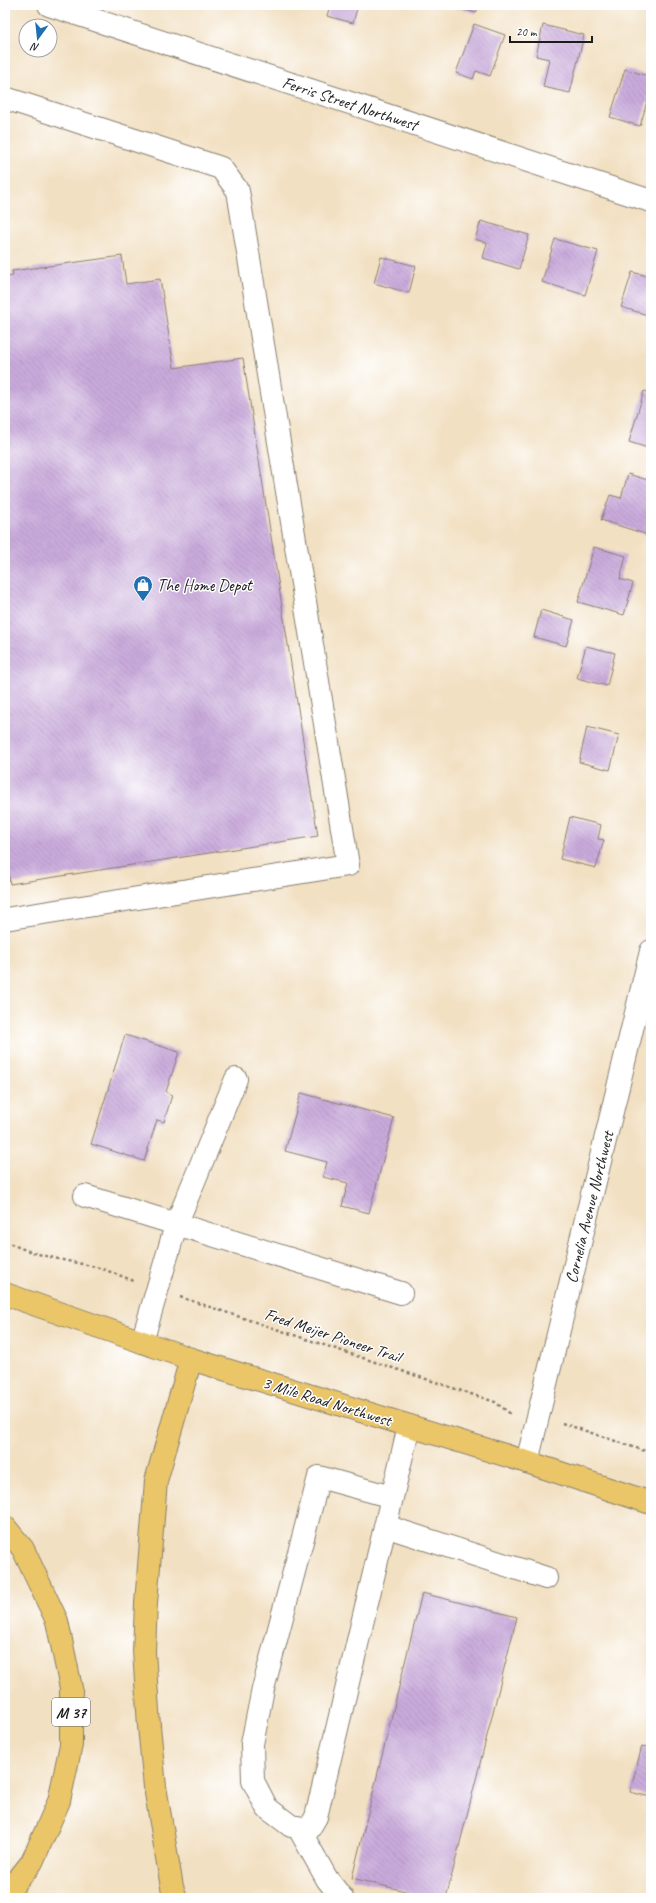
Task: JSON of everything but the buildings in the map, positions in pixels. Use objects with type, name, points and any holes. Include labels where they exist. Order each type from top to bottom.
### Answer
[{"type":"main road","name":"3 Mile Road Northwest","points":[[5,1294],[191,1359],[527,1462],[651,1504]]},
{"type":"main road","points":[[176,1898],[172,1887],[155,1787],[144,1651],[146,1595],[156,1481],[191,1359]]},
{"type":"main road","name":"M 37","points":[[5,1527],[23,1549],[57,1621],[71,1688],[71,1744],[59,1801],[32,1862],[5,1896]]},
{"type":"street","name":"Ferris Street Northwest","points":[[49,5],[651,201]]},
{"type":"street","points":[[5,98],[221,168],[238,192],[348,865],[5,919]]},
{"type":"street","name":"Cornelia Avenue Northwest","points":[[527,1462],[651,951]]},
{"type":"street","points":[[142,1342],[176,1226],[236,1079]]},
{"type":"street","points":[[85,1196],[176,1226],[401,1293]]},
{"type":"street","points":[[392,1497],[319,1477],[264,1689],[252,1744],[253,1781],[267,1808],[291,1826],[309,1829],[316,1817],[409,1426]]},
{"type":"street","points":[[385,1526],[546,1578]]},
{"type":"street","points":[[298,1827],[327,1879],[342,1898]]},
{"type":"path","name":"Fred Meijer Pioneer Trail","points":[[5,1241],[17,1247],[52,1259],[97,1268],[495,1402],[512,1415],[568,1424],[651,1453]]},
{"type":"place","name":"The Home Depot","points":[[143,602]]}]
